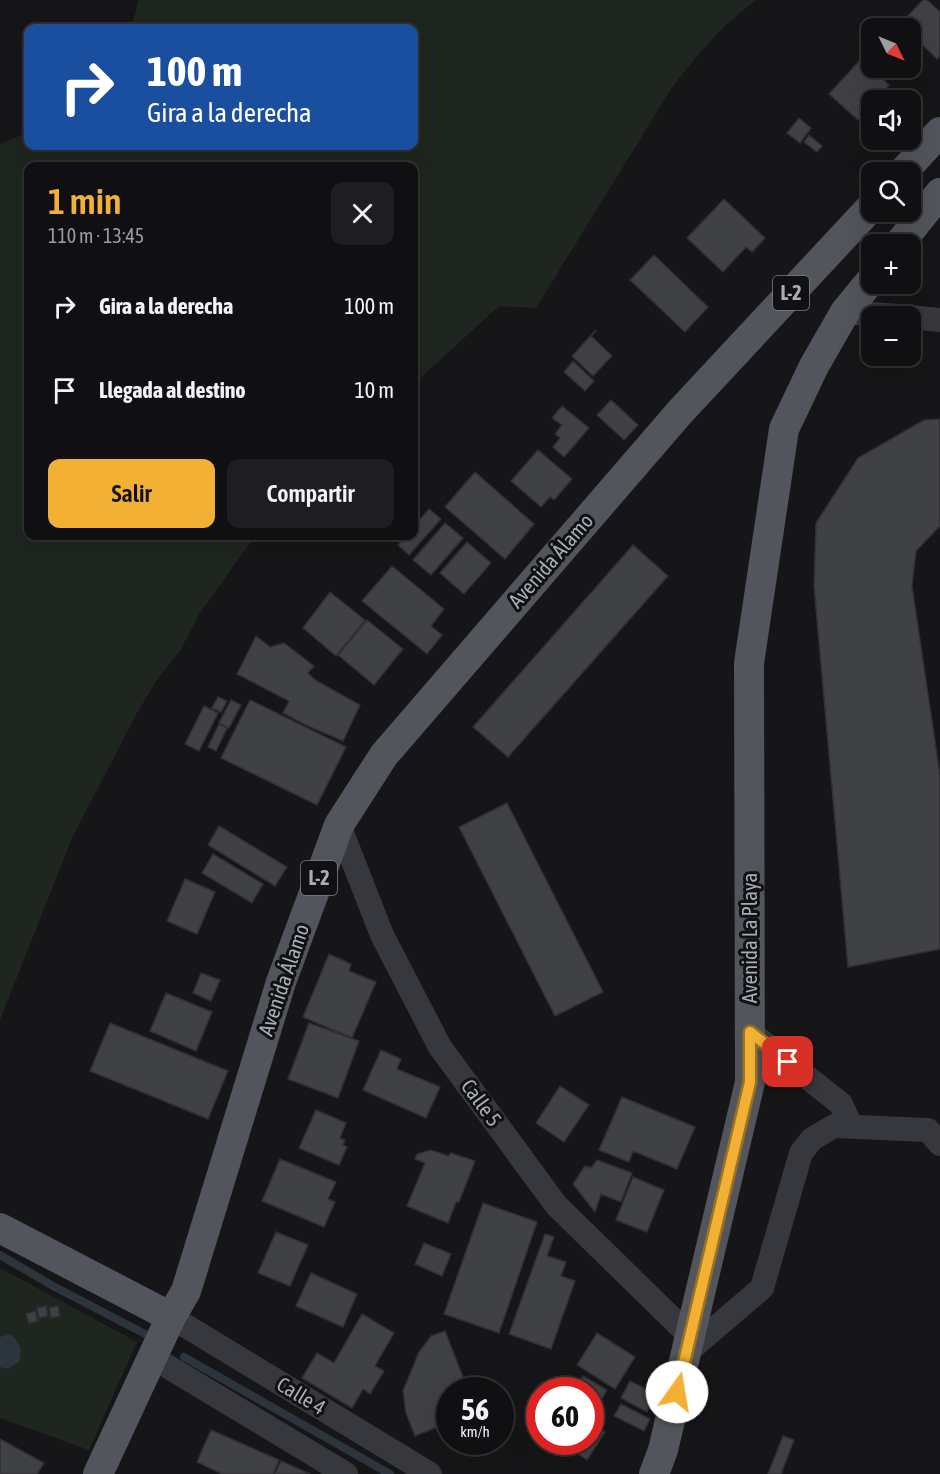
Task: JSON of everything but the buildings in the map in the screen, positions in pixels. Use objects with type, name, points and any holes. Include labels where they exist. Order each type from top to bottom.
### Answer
[{"type":"main road","points":[[912,162],[940,132]]},
{"type":"main road","points":[[907,234],[940,193]]},
{"type":"main road","name":"Avenida Álamo","points":[[98,1474],[171,1317],[186,1291],[281,982],[339,825],[384,755],[680,412],[861,218]]},
{"type":"main road","name":"Avenida La Playa","points":[[654,1474],[663,1450],[750,1082],[749,663],[784,429],[814,366],[845,312],[861,292]]},
{"type":"main road","points":[[0,1228],[171,1317]]},
{"type":"street","points":[[845,312],[861,313]]},
{"type":"street","points":[[921,318],[940,320]]},
{"type":"street","name":"Calle 5","points":[[339,825],[382,935],[440,1047],[556,1205],[688,1344]]},
{"type":"street","points":[[750,1032],[841,1104],[851,1126]]},
{"type":"street","points":[[688,1344],[762,1288],[801,1153],[812,1139],[834,1126],[851,1126],[928,1130],[940,1144]]},
{"type":"street","name":"Calle 4","points":[[171,1317],[430,1474]]},
{"type":"street","name":"Calle 4","points":[[152,1358],[346,1474]]},
{"type":"shaded area","points":[[138,0],[756,0],[710,42],[671,89],[536,308],[499,306],[418,380],[418,162],[24,162],[24,540],[252,540],[198,616],[180,651],[158,678],[137,713],[73,836],[0,1020],[0,144],[24,134],[24,150],[418,150],[418,24],[133,24]]},
{"type":"shaded area","points":[[0,1268],[137,1342],[89,1450],[0,1418]]},
{"type":"shaded area","points":[[10,1334],[20,1346],[20,1353],[19,1362],[8,1369],[0,1367],[0,1337]]},
{"type":"waterway","points":[[0,1255],[53,1286],[147,1335]]},
{"type":"waterway","points":[[184,1357],[390,1474]]},
{"type":"route","points":[[677,1392],[750,1082],[750,1032],[788,1062]]}]
